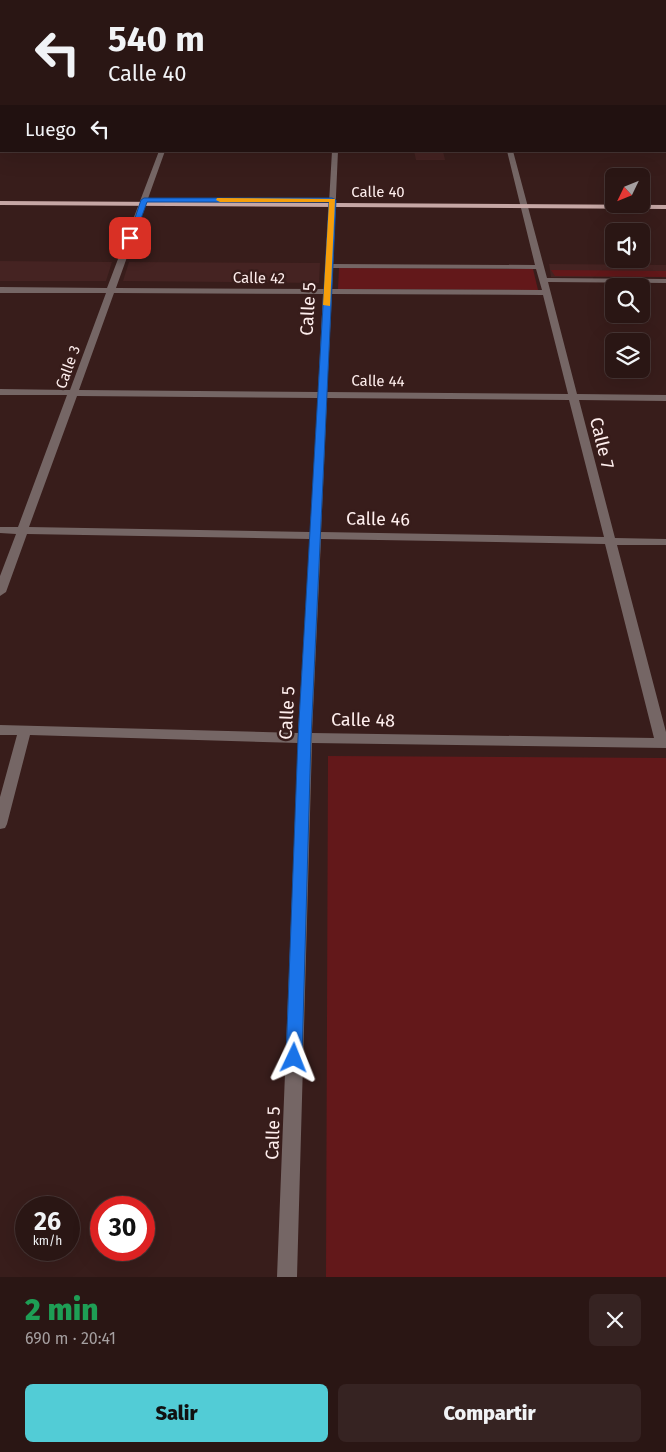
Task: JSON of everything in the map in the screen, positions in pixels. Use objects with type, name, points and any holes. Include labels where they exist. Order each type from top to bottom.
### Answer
[{"type":"main road","name":"Calle 40","points":[[0,199],[144,202]]},
{"type":"main road","name":"Calle 40","points":[[525,204],[605,202]]},
{"type":"main road","points":[[650,202],[666,203]]},
{"type":"main road","name":"Calle 40","points":[[0,203],[525,204],[666,207]]},
{"type":"street","name":"Calle 3","points":[[0,592],[162,152]]},
{"type":"street","name":"Calle 5","points":[[287,1277],[305,738],[335,152]]},
{"type":"street","name":"Calle 7","points":[[510,152],[664,743]]},
{"type":"street","points":[[329,266],[541,268]]},
{"type":"street","points":[[544,280],[666,281]]},
{"type":"street","name":"Calle 42","points":[[0,290],[547,293]]},
{"type":"street","name":"Calle 44","points":[[0,392],[666,398]]},
{"type":"street","name":"Calle 46","points":[[0,530],[666,542]]},
{"type":"street","name":"Calle 48","points":[[0,730],[305,738],[664,743]]},
{"type":"street","points":[[0,824],[6,783],[25,730]]},
{"type":"shaded area","points":[[414,152],[443,152],[445,160],[416,160]]},
{"type":"shaded area","points":[[0,261],[112,262],[106,281],[0,281]]},
{"type":"shaded area","points":[[129,262],[320,263],[319,283],[123,281]]},
{"type":"shaded area","points":[[549,264],[605,264],[605,268],[650,268],[650,265],[666,265],[666,277],[551,277]]},
{"type":"shaded area","points":[[339,268],[533,269],[538,290],[338,289]]},
{"type":"shaded area","points":[[551,270],[666,271],[666,277],[555,276]]},
{"type":"shaded area","points":[[328,756],[666,758],[666,1277],[326,1277]]},
{"type":"slow traffic","points":[[220,200],[332,200],[327,305]]},
{"type":"route","points":[[130,238],[144,200],[332,200],[305,738],[294,1058]]}]
